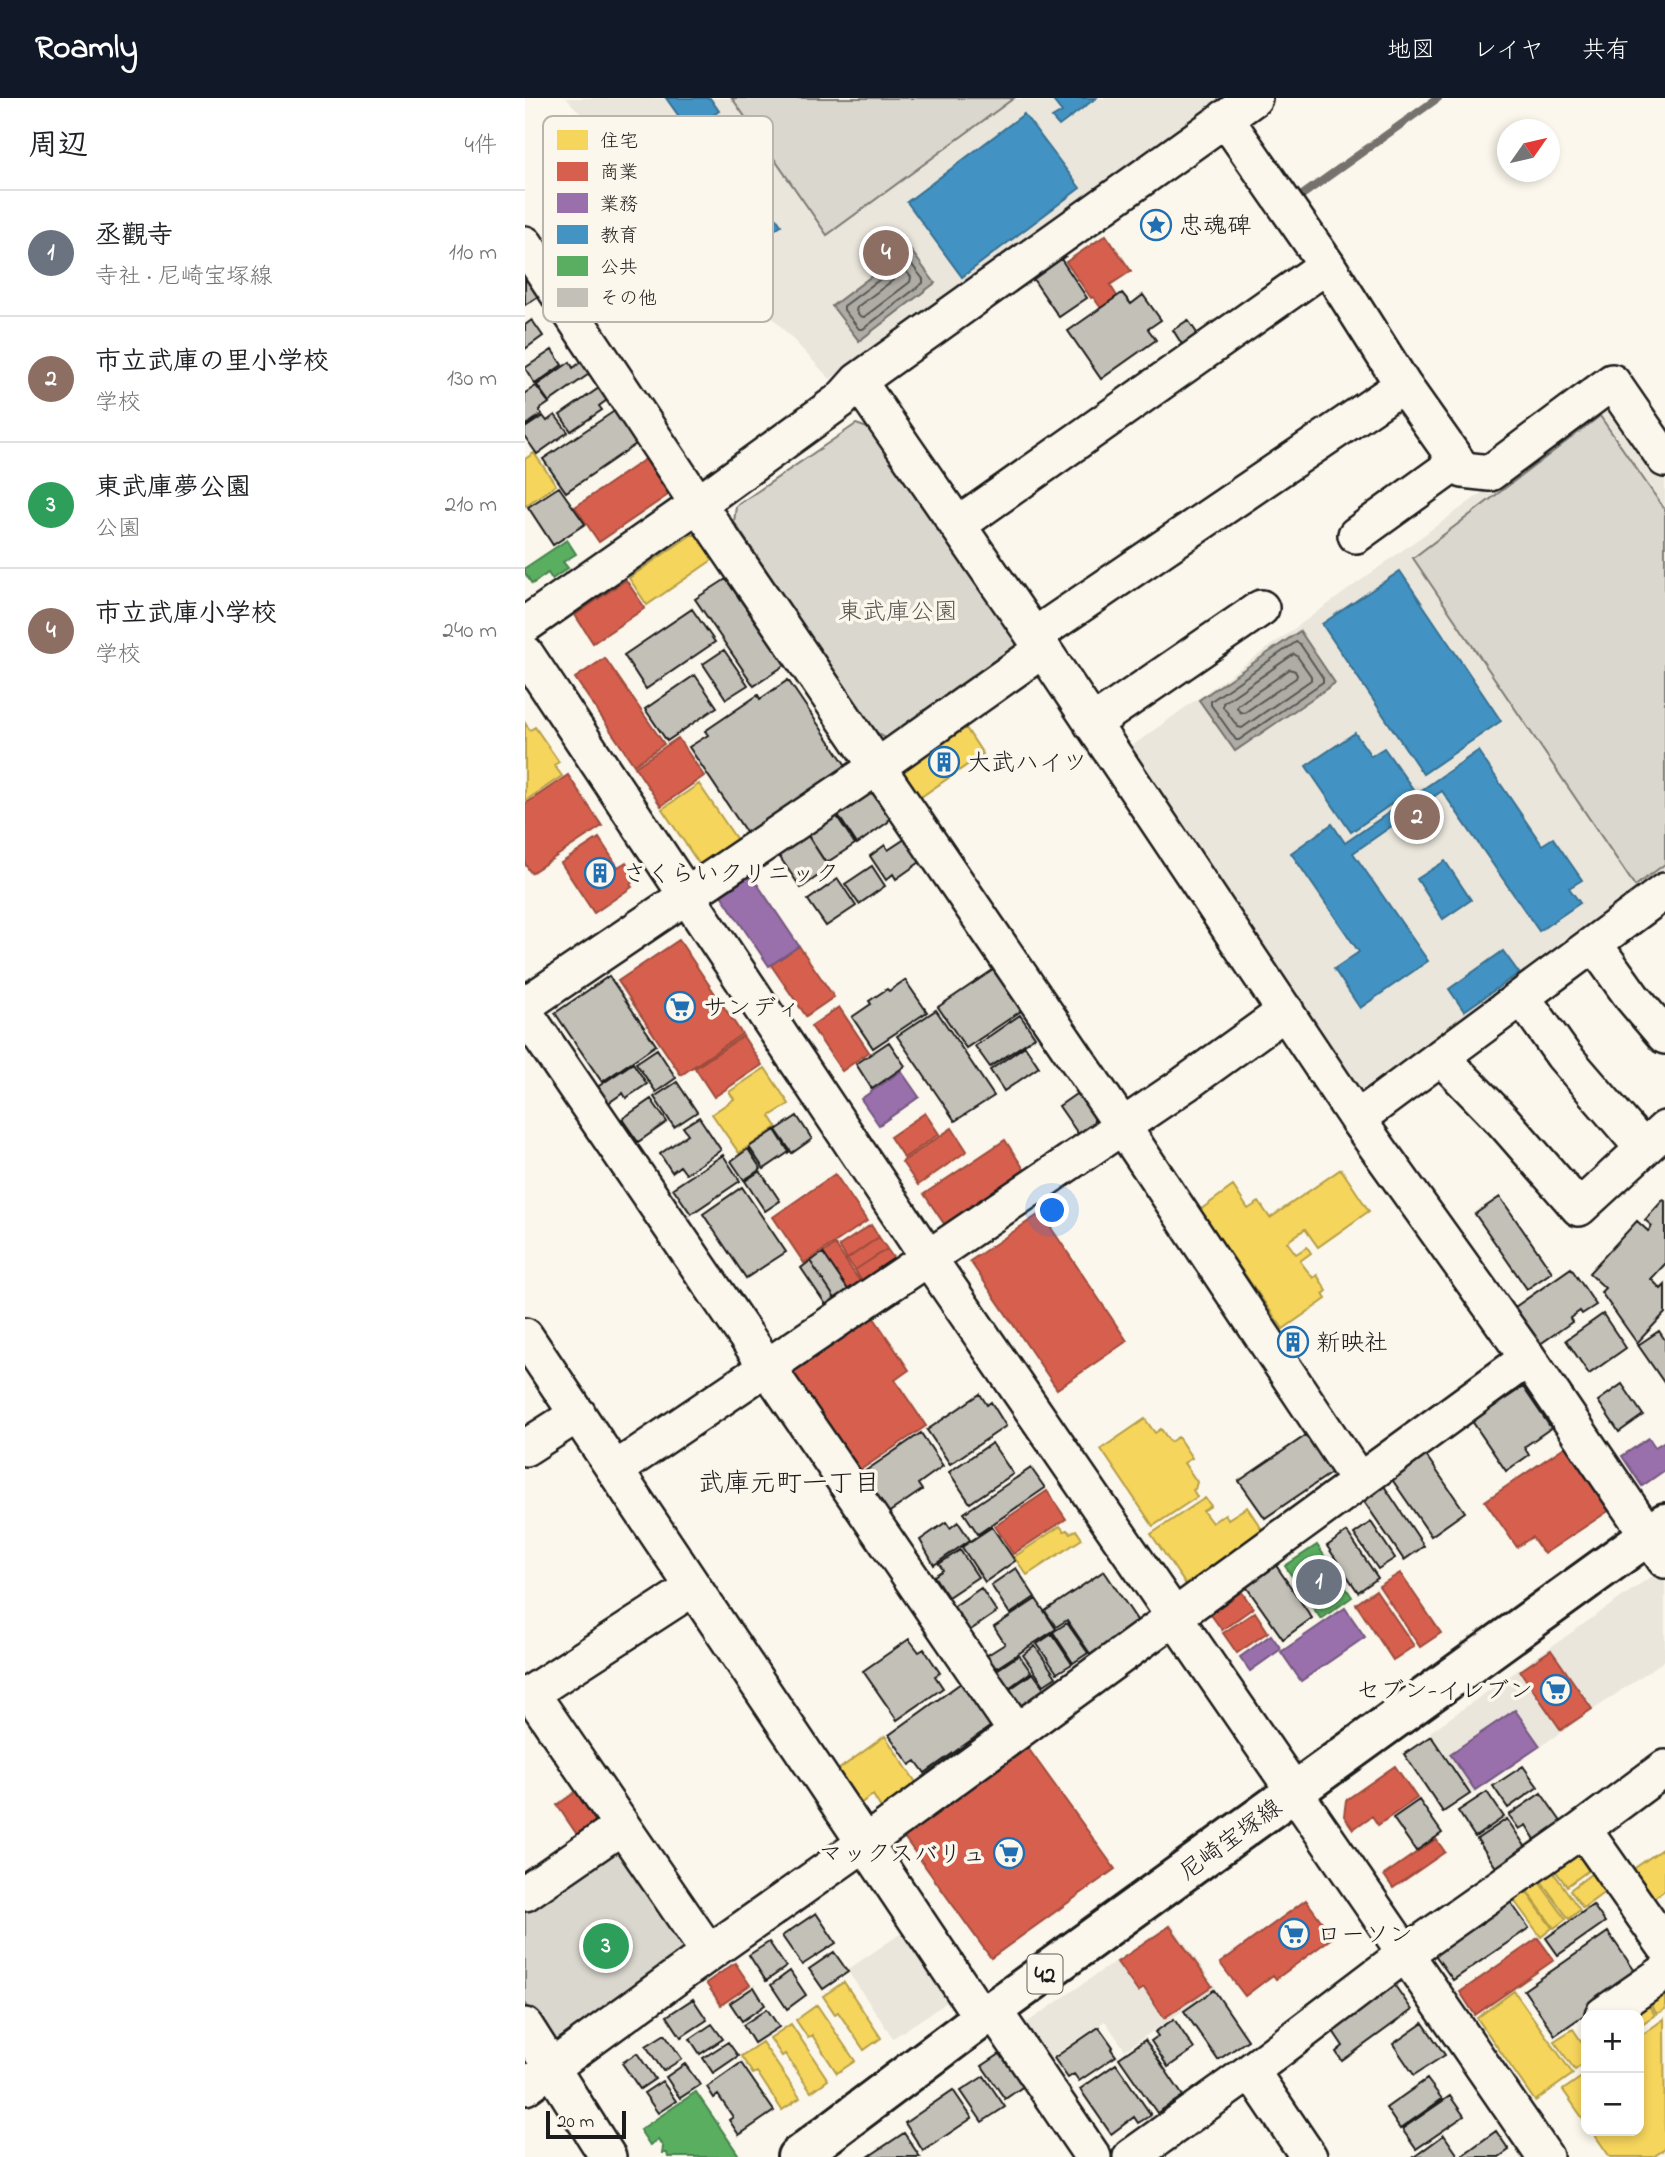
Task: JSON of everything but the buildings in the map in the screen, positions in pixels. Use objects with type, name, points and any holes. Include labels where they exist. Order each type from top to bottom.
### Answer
[{"type":"main road","name":"尼崎宝塚線","points":[[807,2154],[988,2015],[1293,1792],[1659,1539]]},
{"type":"street","points":[[525,625],[698,504],[841,400],[858,381],[1254,98]]},
{"type":"street","points":[[1225,118],[1327,265],[1403,385],[1463,470],[1490,473],[1612,382],[1665,459]]},
{"type":"street","points":[[525,244],[543,271]]},
{"type":"street","points":[[958,525],[1327,265]]},
{"type":"street","points":[[577,322],[1123,1127],[1359,1481]]},
{"type":"street","points":[[858,381],[1093,724],[1357,1119],[1659,1539]]},
{"type":"street","points":[[525,1004],[877,767],[1038,643],[1403,385]]},
{"type":"street","points":[[1356,534],[1457,461]]},
{"type":"street","points":[[1093,724],[1261,608]]},
{"type":"street","points":[[525,653],[929,1259],[1545,2157]]},
{"type":"street","points":[[1357,1119],[1665,891]]},
{"type":"street","points":[[1594,944],[1665,1037]]},
{"type":"street","points":[[1441,1057],[1503,1121],[1579,1208],[1654,1138],[1563,1055],[1522,997]]},
{"type":"street","points":[[615,1470],[1123,1127],[1286,1011]]},
{"type":"street","points":[[525,1013],[1016,1731]]},
{"type":"street","points":[[525,1336],[865,1843],[1093,2157]]},
{"type":"street","points":[[539,2077],[865,1843],[1528,1358]]},
{"type":"street","points":[[525,1448],[578,1414]]},
{"type":"street","points":[[692,1588],[528,1695],[709,1953]]},
{"type":"street","points":[[1131,2157],[1251,2071],[1405,1954],[1665,1769]]},
{"type":"street","points":[[525,1892],[622,1826]]},
{"type":"street","points":[[1583,1829],[1665,1945]]},
{"type":"street","points":[[1610,2010],[1665,1972]]},
{"type":"street","points":[[525,2026],[539,2077],[608,2157]]},
{"type":"street","points":[[1251,2071],[1309,2157]]},
{"type":"shaded area","points":[[566,98],[1234,98],[830,379],[773,318],[773,116],[583,116]]},
{"type":"shaded area","points":[[1602,406],[1621,412],[1665,478],[1665,883],[1372,1098],[1359,1095],[1125,751]]},
{"type":"shaded area","points":[[1660,1574],[1665,1581],[1665,1660],[1472,1794],[1430,1732],[1649,1578]]},
{"type":"shaded area","points":[[1171,1923],[1216,1988],[1125,2050],[1105,2021],[1043,2063],[1019,2028]]},
{"type":"shaded area","points":[[903,1932],[949,2001],[893,2038],[847,1970]]},
{"type":"green space","points":[[732,98],[1014,98],[827,235],[773,157],[773,116],[744,116]]},
{"type":"green space","points":[[1600,416],[1665,510],[1665,864],[1635,886],[1413,558]]},
{"type":"green space","name":"東武庫公園","points":[[856,424],[879,432],[1025,640],[1021,651],[890,741],[873,730],[734,522],[736,506]]},
{"type":"green space","points":[[612,1847],[620,1849],[687,1939],[687,1953],[563,2043],[549,2040],[525,2004],[525,1906]]},
{"type":"water","points":[[909,248],[935,283],[859,341],[832,306]]},
{"type":"water","points":[[1300,631],[1335,683],[1235,751],[1199,700]]},
{"type":"waterway","points":[[1301,203],[1298,198],[1438,98]]},
{"type":"place","name":"忠魂碑","points":[[1156,225]]},
{"type":"place","name":"市立武庫小学校","points":[[886,253]]},
{"type":"place","name":"大武ハイツ","points":[[944,762]]},
{"type":"place","name":"市立武庫の里小学校","points":[[1417,817]]},
{"type":"place","name":"さくらいクリニック","points":[[600,873]]},
{"type":"place","name":"サンディ","points":[[680,1007]]},
{"type":"place","name":"新映社","points":[[1293,1342]]},
{"type":"place","name":"丞觀寺","points":[[1319,1582]]},
{"type":"place","name":"セブン-イレブン","points":[[1556,1690]]},
{"type":"place","name":"マックスバリュ","points":[[1009,1853]]},
{"type":"place","name":"ローソン","points":[[1294,1934]]},
{"type":"place","name":"東武庫夢公園","points":[[606,1946]]},
{"type":"district","name":"武庫元町一丁目","points":[[789,1482]]}]
